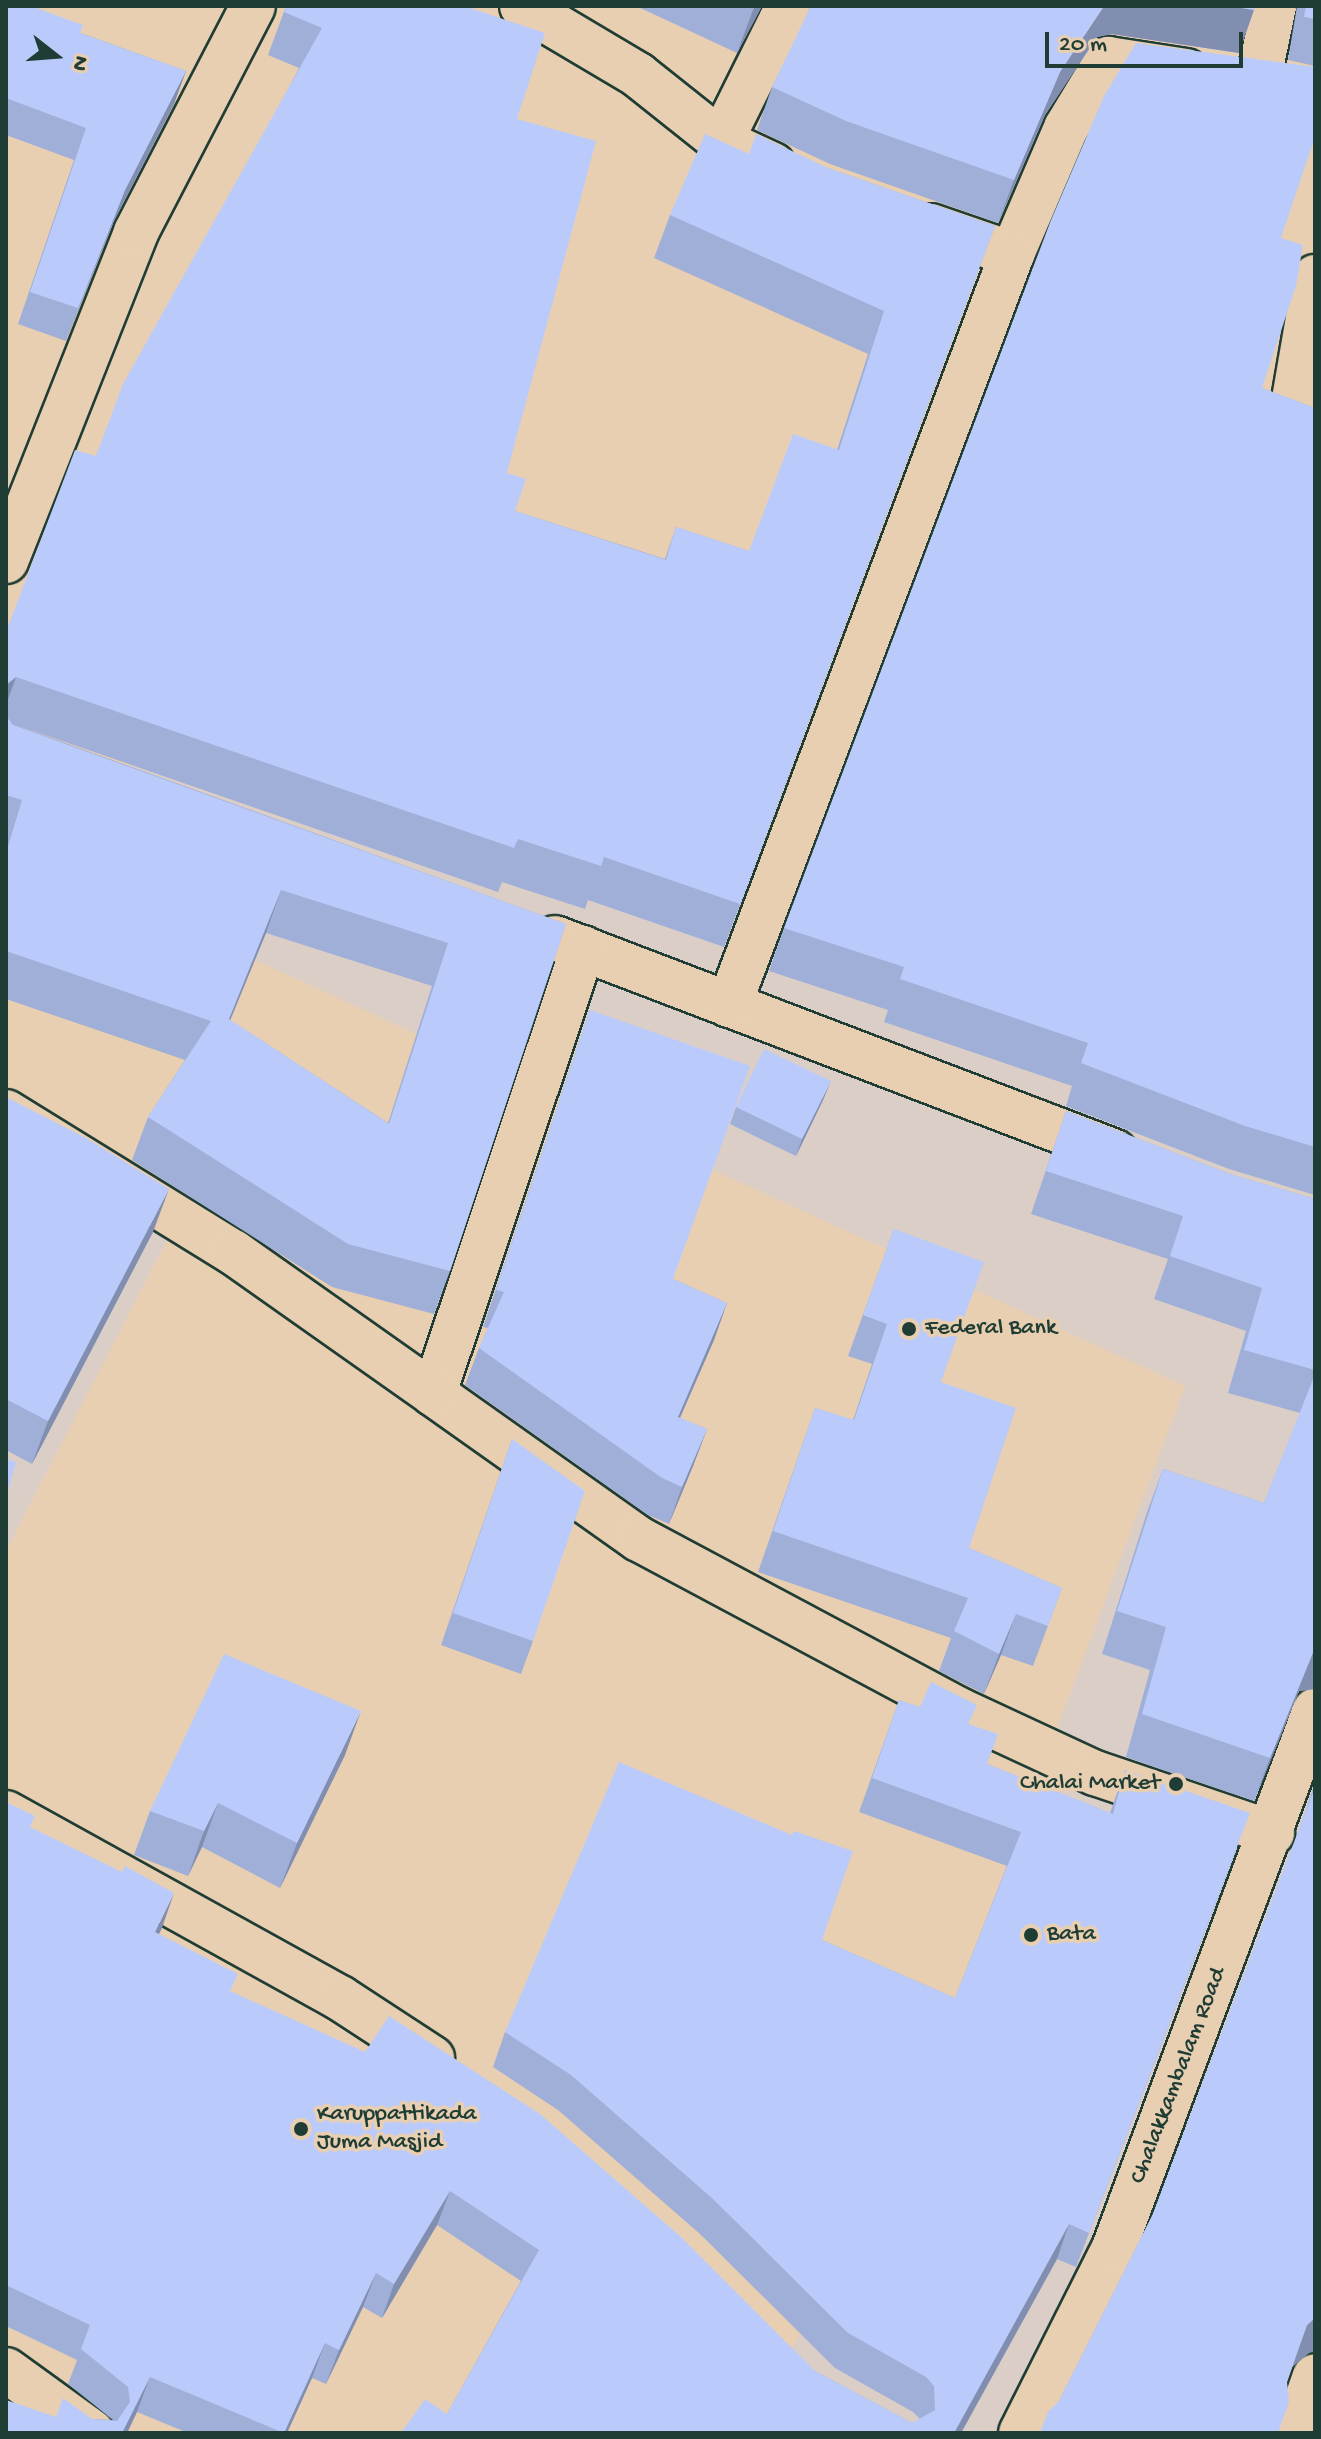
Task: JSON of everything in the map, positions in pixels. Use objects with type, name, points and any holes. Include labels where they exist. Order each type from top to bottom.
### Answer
[{"type":"street","points":[[6,561],[136,232],[253,6]]},
{"type":"street","points":[[522,6],[638,75],[721,141],[807,180]]},
{"type":"street","points":[[721,141],[788,6]]},
{"type":"street","points":[[729,1005],[1012,254],[1066,128],[1108,59],[1279,84],[1274,6]]},
{"type":"street","points":[[893,213],[1012,254]]},
{"type":"street","points":[[1293,405],[1315,277]]},
{"type":"street","points":[[522,927],[1146,1164]]},
{"type":"street","points":[[434,1394],[583,948]]},
{"type":"street","points":[[6,1112],[233,1252],[639,1539],[959,1710],[1095,1773],[1272,1833]]},
{"type":"street","name":"Chalakkambalam Road","points":[[1021,2433],[1114,2248],[1272,1833],[1315,1710]]},
{"type":"street","points":[[6,1813],[340,1998],[466,2080]]},
{"type":"street","points":[[6,2370],[93,2433]]},
{"type":"street","points":[[1295,2433],[1315,2376]]},
{"type":"shaded area","name":"Chalai Market","points":[[181,616],[1315,1058],[1315,2343],[1287,2433],[743,2433],[888,2182],[1185,1386],[87,883]]},
{"type":"shaded area","points":[[6,1099],[179,1217],[6,1551]]},
{"type":"building","points":[[6,6],[31,6],[83,25],[80,33],[186,71],[125,190],[78,308],[30,292],[86,128],[6,98]]},
{"type":"building","points":[[286,6],[464,6],[545,33],[517,119],[596,141],[507,473],[526,479],[515,511],[666,560],[676,527],[749,551],[793,434],[839,450],[884,311],[670,215],[705,134],[749,154],[756,134],[828,168],[995,226],[740,904],[604,857],[601,866],[518,839],[514,848],[16,677],[6,685],[6,632],[75,450],[96,456],[123,384],[322,28],[284,12]]},
{"type":"building","points":[[811,6],[1104,6],[1060,72],[1014,180],[846,121],[772,87]]},
{"type":"building","points":[[1229,6],[1255,6],[1254,10]]},
{"type":"building","points":[[1306,6],[1315,6],[1315,19],[1304,17]]},
{"type":"building","points":[[1136,43],[1315,67],[1315,137],[1281,238],[1303,245],[1296,286],[1262,388],[1315,408],[1315,1147],[1245,1126],[1081,1063],[1088,1043],[900,979],[904,967],[784,928],[1051,220],[1104,96]]},
{"type":"building","points":[[6,716],[13,725],[566,924],[450,1271],[348,1244],[148,1117],[211,1021],[6,951],[6,853],[22,800],[6,795]],"holes":[[[281,890],[448,943],[389,1124],[229,1019]]]},
{"type":"building","points":[[590,1010],[750,1066],[673,1279],[727,1303],[678,1417],[707,1429],[682,1487],[662,1478],[479,1348],[504,1292],[496,1290]]},
{"type":"building","points":[[764,1049],[831,1081],[802,1139],[736,1107]]},
{"type":"building","points":[[6,1097],[88,1139],[169,1189],[48,1421],[6,1399]]},
{"type":"building","points":[[1066,1111],[1230,1174],[1315,1199],[1315,1370],[1244,1350],[1262,1288],[1170,1256],[1183,1216],[1046,1171]]},
{"type":"building","points":[[894,1229],[984,1262],[941,1382],[1016,1408],[969,1548],[1062,1588],[1048,1626],[1016,1614],[999,1654],[954,1631],[968,1598],[773,1531],[815,1408],[854,1420],[887,1324],[863,1315]]},
{"type":"building","points":[[1315,1374],[1315,1648],[1270,1758],[1142,1714],[1166,1627],[1117,1611],[1163,1469],[1264,1503]]},
{"type":"building","points":[[512,1439],[585,1491],[533,1641],[453,1613]]},
{"type":"building","points":[[6,1459],[16,1462],[6,1498]]},
{"type":"building","points":[[224,1654],[361,1711],[297,1843],[218,1803],[204,1831],[150,1811]]},
{"type":"building","points":[[931,1682],[977,1705],[968,1724],[998,1734],[987,1764],[1113,1814],[1125,1770],[1250,1813],[1089,2233],[1069,2224],[954,2433],[401,2433],[425,2399],[447,2414],[539,2250],[450,2191],[394,2284],[376,2273],[339,2350],[325,2343],[284,2433],[150,2377],[122,2433],[6,2433],[6,2400],[56,2417],[63,2398],[92,2419],[117,2421],[130,2402],[128,2387],[81,2349],[90,2325],[6,2285],[6,1802],[35,1816],[30,1827],[122,1872],[125,1866],[174,1893],[155,1932],[238,1974],[230,1991],[365,2052],[389,2016],[540,2114],[680,2236],[815,2371],[912,2423],[935,2410],[934,2386],[926,2377],[848,2333],[713,2199],[571,2075],[505,2032],[619,1762],[792,1835],[794,1831],[853,1851],[822,1940],[955,1998],[1021,1832],[872,1778],[899,1700],[920,1707]]},
{"type":"building","points":[[1315,1787],[1315,2318],[1307,2325],[1287,2382],[1289,2402],[1278,2433],[1040,2433],[1048,2412],[1059,2401],[1153,2214]]},
{"type":"place","name":"Federal Bank","points":[[909,1329]]},
{"type":"place","name":"Chalai Market","points":[[1176,1784]]},
{"type":"place","name":"Bata","points":[[1031,1935]]},
{"type":"place","name":"Karuppattikada Juma Masjid","points":[[301,2129]]}]
